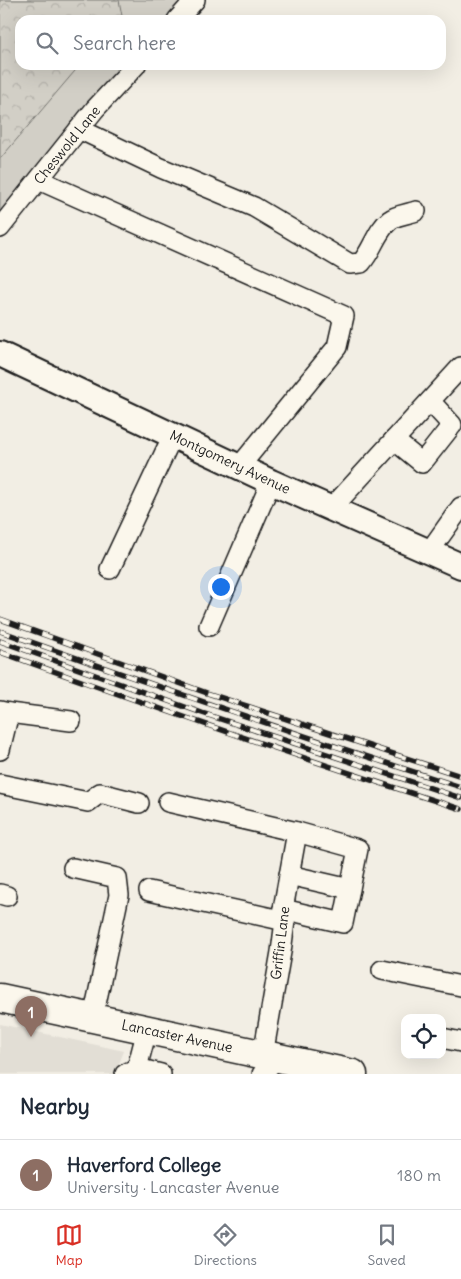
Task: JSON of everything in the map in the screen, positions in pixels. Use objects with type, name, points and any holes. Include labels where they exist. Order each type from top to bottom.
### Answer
[{"type":"highway","name":"Lancaster Avenue","points":[[0,998],[147,1030],[280,1065],[353,1074]]},
{"type":"main road","name":"Montgomery Avenue","points":[[2,359],[173,435],[271,482],[461,566]]},
{"type":"street","points":[[182,15],[195,0]]},
{"type":"street","name":"Cheswold Lane","points":[[0,228],[95,109],[131,70]]},
{"type":"street","points":[[80,129],[161,168],[254,206],[350,264],[361,263],[369,255],[378,233],[391,219],[416,211]]},
{"type":"street","points":[[39,180],[344,316],[338,348],[240,466]]},
{"type":"street","points":[[331,509],[461,367]]},
{"type":"street","points":[[394,440],[422,463],[452,425],[430,401]]},
{"type":"street","points":[[110,569],[173,435]]},
{"type":"street","points":[[210,626],[271,482]]},
{"type":"street","points":[[429,552],[461,507]]},
{"type":"street","points":[[0,750],[4,712],[71,721]]},
{"type":"street","points":[[0,784],[88,802],[100,793],[139,803]]},
{"type":"street","points":[[149,891],[343,924],[358,849],[297,832],[168,802]]},
{"type":"street","name":"Griffin Lane","points":[[280,1065],[284,915],[297,832]]},
{"type":"street","points":[[72,868],[117,878],[119,895],[93,1018]]},
{"type":"street","points":[[289,875],[350,889]]},
{"type":"street","points":[[382,970],[461,986]]},
{"type":"street","points":[[147,1030],[131,1071],[161,1074]]},
{"type":"street","points":[[446,1039],[461,1042]]},
{"type":"shaded area","points":[[0,1024],[124,1051],[115,1074],[0,1074]]},
{"type":"green space","points":[[0,0],[195,0],[182,15],[15,15],[15,70],[132,70],[0,228]]},
{"type":"green space","points":[[0,0],[119,0],[122,15],[15,15],[15,70],[76,70],[0,159]]},
{"type":"railway","points":[[0,619],[207,693],[461,776]]},
{"type":"railway","points":[[0,631],[345,750],[461,787]]},
{"type":"railway","points":[[0,641],[202,713],[461,798]]},
{"type":"railway","points":[[0,652],[230,733],[461,809]]},
{"type":"place","name":"Haverford College","points":[[31,1037]]}]
